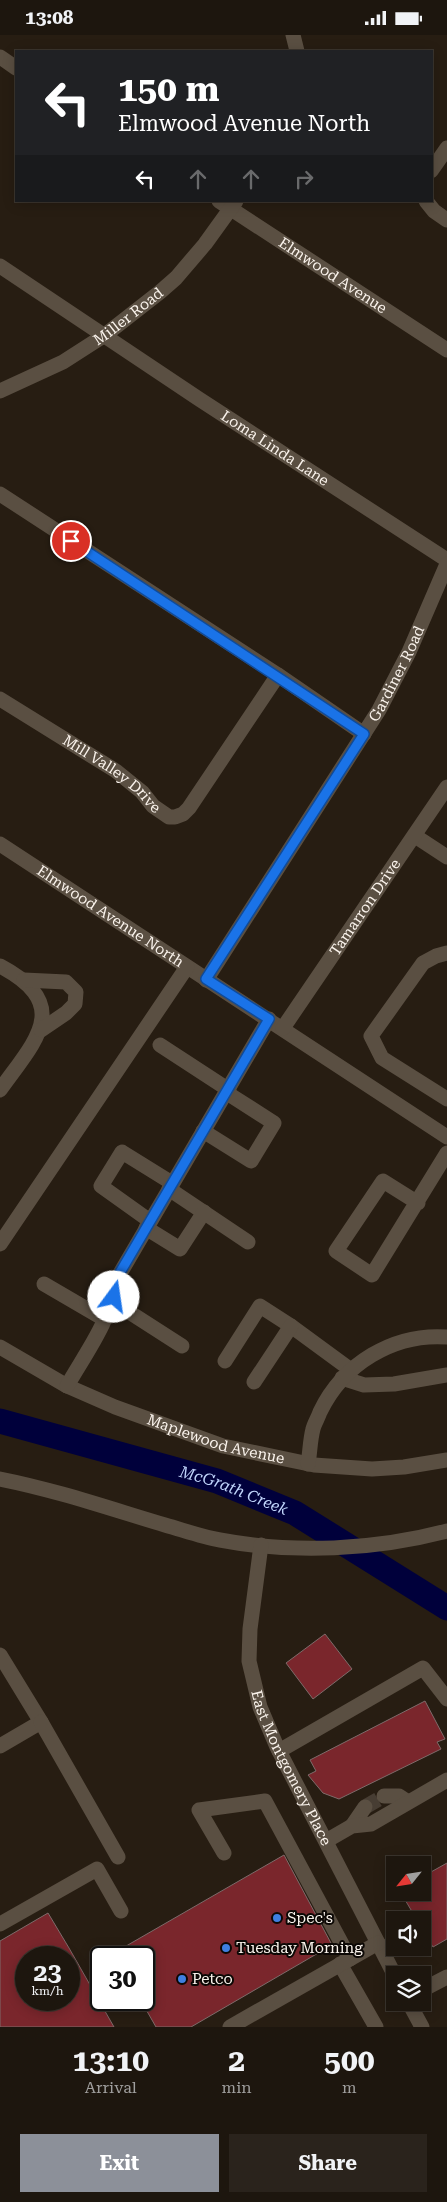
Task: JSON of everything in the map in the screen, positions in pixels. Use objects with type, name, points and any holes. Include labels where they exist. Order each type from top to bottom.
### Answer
[{"type":"street","points":[[293,35],[298,50]]},
{"type":"street","points":[[0,57],[15,67]]},
{"type":"street","points":[[433,168],[447,149]]},
{"type":"street","points":[[427,202],[434,211],[447,220]]},
{"type":"street","name":"Miller Road","points":[[0,391],[62,362],[104,335],[176,279],[205,244],[228,204]]},
{"type":"street","name":"Elmwood Avenue","points":[[228,204],[447,350]]},
{"type":"street","name":"Loma Linda Lane","points":[[0,266],[447,560]]},
{"type":"street","points":[[3,502],[278,675],[364,734]]},
{"type":"street","name":"Gardiner Road","points":[[206,979],[364,734],[409,652],[447,564]]},
{"type":"street","name":"Mill Valley Drive","points":[[0,699],[116,771],[142,792],[153,806],[169,817],[175,817],[183,814],[189,808],[278,675]]},
{"type":"street","name":"Tamarron Drive","points":[[283,1028],[447,787]]},
{"type":"street","points":[[414,836],[447,857]]},
{"type":"street","name":"Elmwood Avenue North","points":[[0,844],[447,1137]]},
{"type":"street","points":[[447,953],[423,963],[372,1035],[382,1058],[447,1099]]},
{"type":"street","points":[[0,966],[24,980],[36,995],[42,1019],[41,1029],[37,1037],[0,1090]]},
{"type":"street","points":[[0,1244],[187,967]]},
{"type":"street","points":[[24,980],[66,982],[76,992],[75,1004],[66,1013],[41,1029]]},
{"type":"street","points":[[67,1386],[104,1319],[112,1301],[115,1281],[269,1019]]},
{"type":"street","points":[[160,1045],[274,1123],[251,1161],[204,1131]]},
{"type":"street","points":[[204,1213],[180,1249],[101,1186],[122,1152],[171,1186],[204,1213],[248,1242]]},
{"type":"street","points":[[418,1203],[383,1181],[336,1251],[372,1275],[418,1203],[447,1153]]},
{"type":"street","points":[[44,1284],[104,1319]]},
{"type":"street","points":[[112,1301],[182,1346]]},
{"type":"street","points":[[225,1361],[260,1306],[292,1326],[347,1374],[364,1385],[394,1384],[447,1375]]},
{"type":"street","points":[[254,1382],[292,1326]]},
{"type":"street","points":[[308,1464],[313,1429],[325,1403],[347,1374],[384,1347],[433,1336],[447,1337]]},
{"type":"street","name":"Maplewood Avenue","points":[[0,1347],[67,1386],[115,1407],[223,1446],[308,1464],[372,1469],[404,1467],[447,1460]]},
{"type":"street","points":[[0,1479],[219,1540],[261,1545],[324,1548],[444,1536]]},
{"type":"street","name":"East Montgomery Place","points":[[261,1545],[250,1629],[249,1661],[260,1707],[279,1751],[390,1966]]},
{"type":"street","points":[[0,1655],[118,1857]]},
{"type":"street","points":[[279,1751],[423,1668],[447,1699]]},
{"type":"street","points":[[0,1746],[40,1722]]},
{"type":"street","points":[[326,1841],[352,1826],[371,1824],[447,1780]]},
{"type":"street","points":[[384,1796],[399,1796],[408,1802]]},
{"type":"street","points":[[224,1853],[199,1810],[265,1801],[376,2027]]},
{"type":"street","points":[[352,1826],[365,1807]]},
{"type":"street","points":[[0,1924],[97,1869],[121,1911]]},
{"type":"street","points":[[230,2027],[378,1943]]},
{"type":"street","points":[[431,1986],[445,1981]]},
{"type":"street","points":[[413,2011],[422,2027]]},
{"type":"building","points":[[325,1634],[352,1669],[313,1699],[286,1663]]},
{"type":"building","points":[[425,1701],[445,1739],[437,1742],[441,1749],[339,1799],[323,1793],[308,1775],[316,1771],[310,1760]]},
{"type":"building","points":[[284,1855],[332,1945],[191,2027],[156,2027],[147,2011],[155,2011],[155,1946],[126,1946]]},
{"type":"building","points":[[447,1863],[447,1939],[433,1947],[431,1944],[431,1911],[412,1911],[406,1901],[431,1901],[431,1872]]},
{"type":"building","points":[[48,1913],[68,1946],[15,1946],[15,2011],[80,2011],[80,1967],[90,1985],[90,2011],[105,2011],[114,2027],[0,2027],[0,1941]]},
{"type":"waterway","name":"McGrath Creek","points":[[0,1421],[217,1481],[295,1513],[447,1608]]},
{"type":"tunnel","points":[[365,1807],[384,1796]]},
{"type":"place","name":"Spec's","points":[[277,1918]]},
{"type":"place","name":"Tuesday Morning","points":[[226,1948]]},
{"type":"place","name":"Petco","points":[[182,1979]]},
{"type":"route","points":[[71,541],[326,707],[364,734],[322,802],[206,979],[269,1019],[115,1281],[114,1297]]}]
